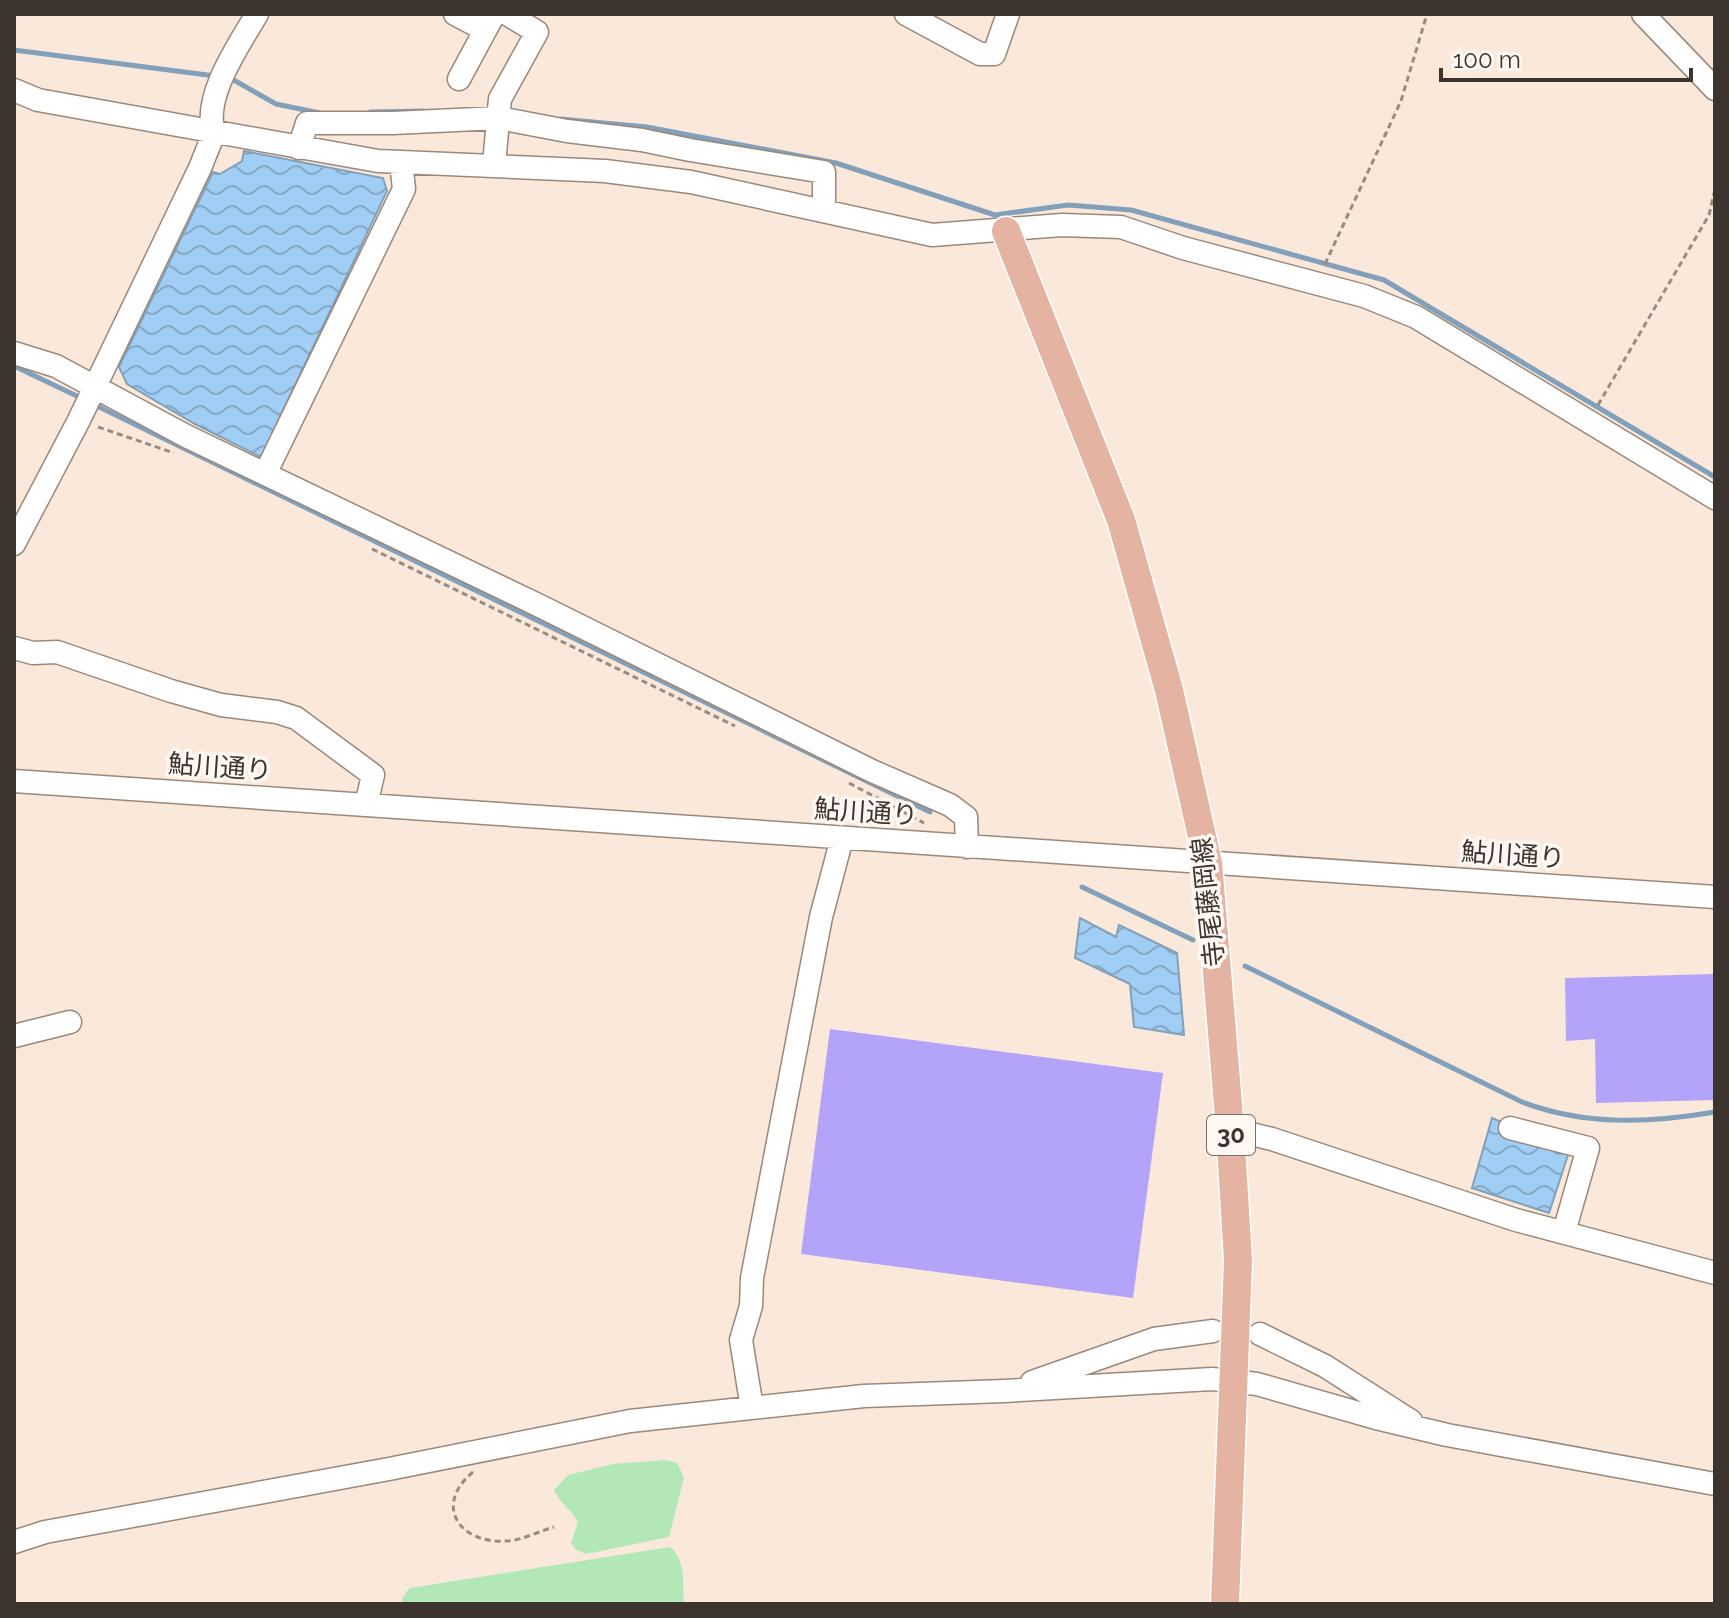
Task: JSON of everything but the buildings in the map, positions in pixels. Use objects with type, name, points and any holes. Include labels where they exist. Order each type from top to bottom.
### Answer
[{"type":"main road","name":"寺尾藤岡線","points":[[1006,231],[1121,520],[1169,690],[1208,863],[1238,1260],[1225,1604]]},
{"type":"street","points":[[14,544],[79,420],[214,133],[211,122],[223,71],[257,14]]},
{"type":"street","points":[[455,14],[490,22],[459,79]]},
{"type":"street","points":[[494,164],[500,99],[537,32],[507,14]]},
{"type":"street","points":[[906,14],[980,54],[994,54],[1008,14]]},
{"type":"street","points":[[1643,14],[1715,89]]},
{"type":"street","points":[[14,90],[38,100],[378,161],[605,171],[691,182],[932,235],[1062,225],[1121,227],[1196,252],[1364,296],[1416,317],[1715,498]]},
{"type":"street","points":[[299,148],[307,123],[499,118],[824,172],[824,210]]},
{"type":"street","points":[[265,474],[404,189],[401,162]]},
{"type":"street","points":[[14,353],[56,366],[93,390],[186,436],[540,606],[872,771],[950,805],[966,817],[967,847]]},
{"type":"street","points":[[14,648],[33,653],[57,652],[209,701],[296,718],[373,775],[366,805]]},
{"type":"street","name":"鮎川通り","points":[[14,781],[1715,897]]},
{"type":"street","points":[[752,1408],[741,1340],[751,1306],[752,1278],[821,917],[842,838]]},
{"type":"street","points":[[14,1036],[70,1022]]},
{"type":"street","points":[[1510,1128],[1588,1148],[1564,1232]]},
{"type":"street","points":[[1230,1129],[1272,1139],[1516,1220],[1715,1273]]},
{"type":"street","points":[[1004,1391],[1154,1339],[1213,1331]]},
{"type":"street","points":[[1260,1334],[1325,1366],[1418,1425],[1447,1435]]},
{"type":"street","points":[[14,1542],[45,1532],[630,1421],[864,1396],[1004,1391],[1143,1381],[1234,1394],[1257,1384],[1447,1435],[1715,1484]]},
{"type":"path","points":[[1317,282],[1401,101],[1427,14]]},
{"type":"path","points":[[1588,422],[1709,215],[1715,189]]},
{"type":"path","points":[[79,420],[184,456]]},
{"type":"path","points":[[367,546],[747,732]]},
{"type":"path","points":[[844,781],[936,829]]},
{"type":"path","points":[[480,1468],[462,1481],[454,1494],[453,1508],[462,1528],[476,1538],[508,1542],[554,1527]]},
{"type":"green space","points":[[666,1460],[677,1463],[684,1477],[669,1537],[586,1554],[576,1550],[571,1543],[578,1522],[554,1490],[568,1475],[613,1464]]},
{"type":"green space","points":[[670,1547],[681,1566],[684,1604],[403,1604],[402,1598],[410,1588]]},
{"type":"water","points":[[244,151],[383,178],[387,191],[261,457],[195,424],[127,384],[119,367],[213,172],[220,174],[242,161]]},
{"type":"water","points":[[1080,918],[1116,937],[1119,925],[1177,953],[1184,1035],[1134,1027],[1130,984],[1075,958]]},
{"type":"water","points":[[1492,1118],[1569,1152],[1549,1213],[1472,1188]]},
{"type":"waterway","points":[[14,50],[215,76]]},
{"type":"waterway","points":[[230,78],[276,104],[320,113]]},
{"type":"waterway","points":[[370,112],[424,111]]},
{"type":"waterway","points":[[560,119],[647,127],[836,163],[995,215],[1068,205],[1131,210],[1384,280],[1715,477]]},
{"type":"waterway","points":[[14,366],[81,398]]},
{"type":"waterway","points":[[93,404],[930,812]]},
{"type":"waterway","points":[[1082,887],[1193,940]]},
{"type":"waterway","points":[[1245,966],[1522,1102],[1546,1110],[1618,1120],[1715,1112]]}]
